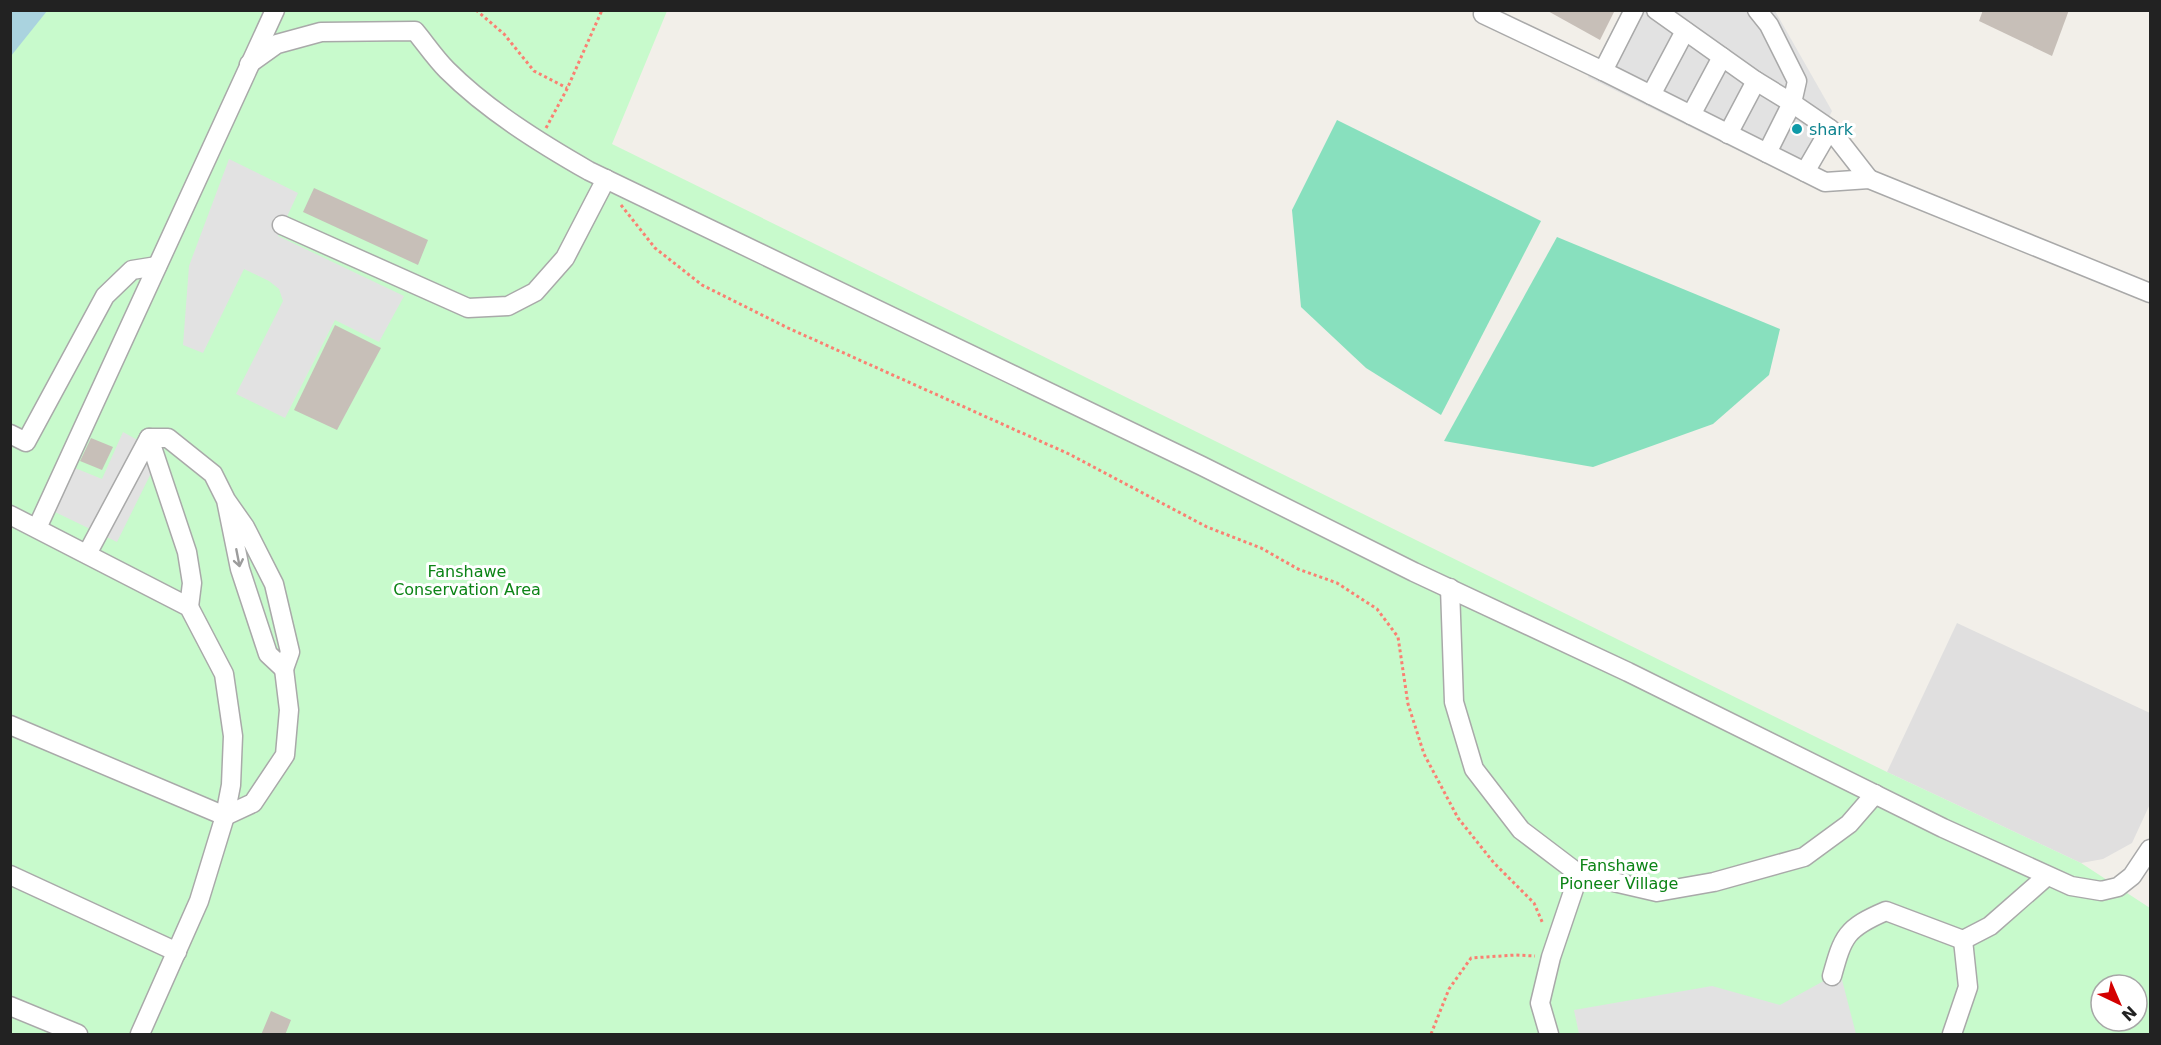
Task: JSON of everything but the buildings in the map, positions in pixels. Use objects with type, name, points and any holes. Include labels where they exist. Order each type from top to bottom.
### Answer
[{"type":"street","points":[[37,528],[274,10]]},
{"type":"street","points":[[1603,71],[1634,10]]},
{"type":"street","points":[[1656,10],[1756,81],[1830,129],[1869,179]]},
{"type":"street","points":[[1757,10],[1768,25],[1797,81],[1792,103],[1767,153]]},
{"type":"street","points":[[1482,14],[1603,71],[1825,182],[1869,179],[2151,293]]},
{"type":"street","points":[[249,64],[277,44],[321,32],[415,31],[446,69],[539,142],[606,179],[2048,876],[2071,886],[2101,891],[2118,886],[2132,876],[2151,849]]},
{"type":"street","points":[[1651,95],[1685,31]]},
{"type":"street","points":[[1691,115],[1722,57]]},
{"type":"street","points":[[1728,134],[1756,81]]},
{"type":"street","points":[[1805,172],[1830,129]]},
{"type":"street","points":[[282,225],[468,308],[508,306],[535,292],[565,258],[606,179]]},
{"type":"street","points":[[10,435],[26,442],[105,296],[132,270],[157,266]]},
{"type":"street","points":[[87,554],[149,438]]},
{"type":"street","points":[[10,725],[225,816],[253,803],[285,755],[289,710],[284,669],[290,652],[274,584],[245,527],[226,500],[213,474],[168,438],[149,438]]},
{"type":"street","points":[[140,1035],[199,901],[225,816],[231,786],[234,736],[224,674],[189,607],[192,583],[187,552],[149,438]]},
{"type":"street","points":[[226,500],[240,569],[268,654],[284,669]]},
{"type":"street","points":[[10,515],[189,607]]},
{"type":"street","points":[[1450,588],[1454,702],[1474,769],[1521,830],[1579,874],[1657,892],[1714,882],[1804,857],[1849,824],[1875,794]]},
{"type":"street","points":[[1549,1035],[1540,1003],[1551,957],[1579,874]]},
{"type":"street","points":[[10,875],[177,951]]},
{"type":"street","points":[[1832,976],[1841,943],[1861,921],[1886,911],[1963,940],[1990,926],[2048,876]]},
{"type":"street","points":[[1952,1035],[1968,987],[1963,940]]},
{"type":"street","points":[[10,1006],[78,1035]]},
{"type":"path","points":[[476,10],[504,34],[534,71],[567,89]]},
{"type":"path","points":[[539,142],[567,89],[602,10]]},
{"type":"path","points":[[606,179],[623,209],[655,248],[702,285],[788,328],[1069,454],[1207,527],[1261,548],[1298,569],[1337,583],[1377,609],[1398,637],[1408,704],[1424,754],[1458,818],[1494,863],[1534,903],[1544,929]]},
{"type":"path","points":[[1431,1035],[1449,989],[1472,958],[1516,955],[1551,957]]},
{"type":"shaded area","points":[[1622,11],[1775,11],[1832,111],[1798,180],[1588,77]]},
{"type":"shaded area","points":[[229,159],[298,193],[278,236],[404,296],[379,342],[335,320],[285,418],[236,394],[283,301],[279,289],[269,281],[244,269],[203,353],[183,345],[189,266]]},
{"type":"shaded area","points":[[123,432],[161,453],[117,542],[55,512],[75,468],[102,479]]},
{"type":"shaded area","points":[[1957,623],[2150,713],[2150,804],[2132,843],[2103,859],[2081,863],[1887,772]]},
{"type":"shaded area","points":[[1840,972],[1856,1034],[1579,1034],[1574,1010],[1712,986],[1780,1005]]},
{"type":"green space","name":"Fanshawe Conservation Area","points":[[10,11],[667,11],[612,144],[1887,772],[2081,863],[2150,908],[2150,1034],[11,1034]]},
{"type":"green space","points":[[1337,120],[1541,221],[1441,415],[1366,368],[1301,307],[1292,210]]},
{"type":"green space","points":[[1557,237],[1780,329],[1769,375],[1713,424],[1593,467],[1444,441]]},
{"type":"water","points":[[10,11],[47,11],[11,56]]},
{"type":"place","name":"shark","points":[[1797,129]]},
{"type":"park label","name":"Fanshawe Pioneer Village","points":[[1619,874]]}]
